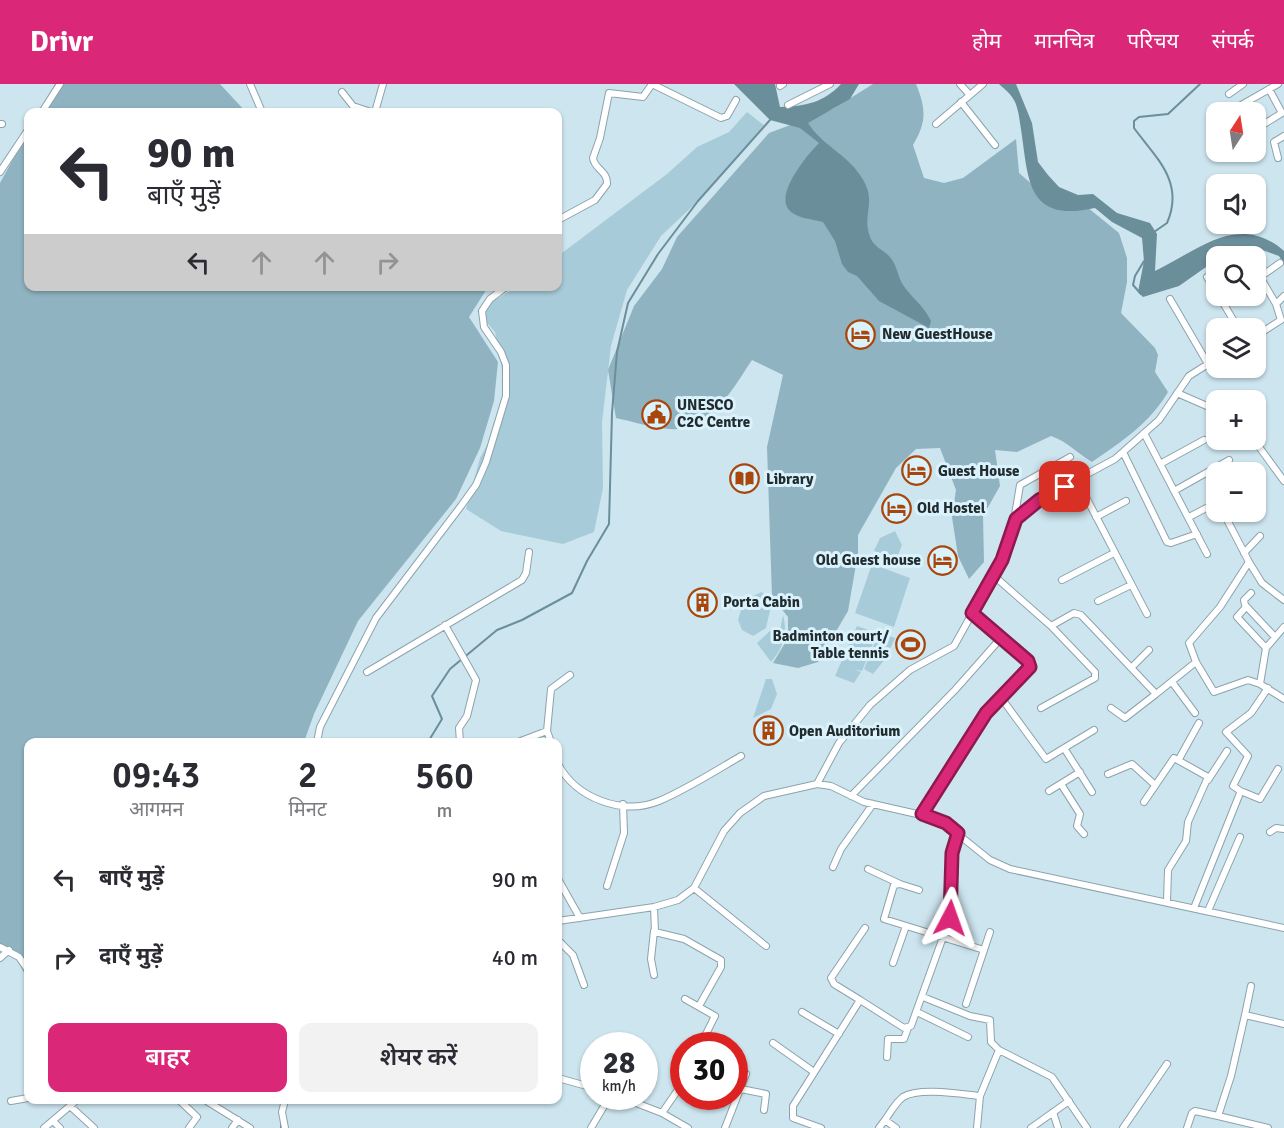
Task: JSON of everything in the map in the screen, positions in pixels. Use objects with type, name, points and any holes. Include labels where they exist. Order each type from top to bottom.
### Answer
[{"type":"street","points":[[45,108],[60,84]]},
{"type":"street","points":[[250,84],[260,108]]},
{"type":"street","points":[[374,108],[383,84]]},
{"type":"street","points":[[562,216],[595,200],[608,184],[606,174],[595,165],[592,158],[600,138],[607,96],[610,93],[643,97],[652,84],[721,118],[727,116],[736,100]]},
{"type":"street","points":[[788,105],[830,84]]},
{"type":"street","points":[[960,84],[969,94]]},
{"type":"street","points":[[936,124],[983,84]]},
{"type":"street","points":[[1229,94],[1243,84]]},
{"type":"street","points":[[1246,102],[1278,84]]},
{"type":"street","points":[[1266,123],[1282,113],[1269,89]]},
{"type":"street","points":[[342,92],[354,106],[360,108]]},
{"type":"street","points":[[961,102],[995,145]]},
{"type":"street","points":[[0,172],[24,136]]},
{"type":"street","points":[[1278,158],[1274,142],[1284,136]]},
{"type":"street","points":[[1266,273],[1280,263]]},
{"type":"street","points":[[1266,287],[1276,304],[1281,320],[1266,330]]},
{"type":"street","points":[[318,738],[320,727],[376,618],[447,526],[482,474],[506,396],[504,358],[484,327],[482,311],[490,299],[500,291]]},
{"type":"street","points":[[1276,304],[1284,296]]},
{"type":"street","points":[[1170,299],[1206,361]]},
{"type":"street","points":[[1013,524],[1021,514],[1039,500],[1123,452],[1162,416],[1189,376],[1206,365]]},
{"type":"street","points":[[1177,393],[1206,406]]},
{"type":"street","points":[[1144,433],[1207,554]]},
{"type":"street","points":[[1160,464],[1204,440]]},
{"type":"street","points":[[1261,450],[1284,481]]},
{"type":"street","points":[[1123,452],[1167,542],[1171,543],[1197,534]]},
{"type":"street","points":[[817,783],[839,743],[866,711],[910,670],[954,646],[1004,554],[1013,524],[1020,485],[1070,457]]},
{"type":"street","points":[[1174,491],[1229,460]]},
{"type":"street","points":[[1077,480],[1147,614]]},
{"type":"street","points":[[1096,517],[1126,501]]},
{"type":"street","points":[[1189,517],[1206,508]]},
{"type":"street","points":[[1228,522],[1262,583],[1284,600]]},
{"type":"street","points":[[1244,553],[1260,536]]},
{"type":"street","points":[[367,672],[522,580],[526,573],[529,552]]},
{"type":"street","points":[[1062,580],[1114,554]]},
{"type":"street","points":[[1249,562],[1220,607],[1189,643],[1196,662],[1214,692],[1245,680],[1260,684],[1284,699]]},
{"type":"street","points":[[993,575],[1051,626],[1095,672],[1095,678],[1041,708]]},
{"type":"street","points":[[1098,601],[1131,585]]},
{"type":"street","points":[[1251,593],[1244,601],[1246,606],[1275,637]]},
{"type":"street","points":[[1246,606],[1237,617],[1266,648]]},
{"type":"street","points":[[922,814],[986,713],[1002,699],[1030,667],[1028,661],[972,613]]},
{"type":"street","points":[[1051,626],[1078,613],[1156,694]]},
{"type":"street","points":[[445,626],[476,680],[468,710],[459,728],[460,738]]},
{"type":"street","points":[[1260,684],[1266,648],[1284,627]]},
{"type":"street","points":[[851,796],[955,690],[1001,638]]},
{"type":"street","points":[[1131,668],[1149,650]]},
{"type":"street","points":[[1111,708],[1125,718],[1196,662]]},
{"type":"street","points":[[550,738],[547,731],[551,689],[570,675]]},
{"type":"street","points":[[1172,682],[1195,713]]},
{"type":"street","points":[[1268,688],[1251,713],[1226,732],[1248,756],[1233,786],[1260,799],[1278,770]]},
{"type":"street","points":[[1002,699],[1043,757],[1050,758],[1094,730]]},
{"type":"street","points":[[1179,759],[1199,723]]},
{"type":"street","points":[[529,738],[547,731]]},
{"type":"street","points":[[1065,748],[1092,792]]},
{"type":"street","points":[[1167,902],[1168,870],[1185,841],[1188,822],[1208,780],[1227,751]]},
{"type":"street","points":[[562,771],[579,790],[605,802],[640,805],[657,801],[741,756]]},
{"type":"street","points":[[1144,802],[1173,759],[1179,759],[1206,775],[1208,780]]},
{"type":"street","points":[[1108,774],[1132,764],[1155,785]]},
{"type":"street","points":[[1049,791],[1080,772]]},
{"type":"street","points":[[562,920],[654,908],[678,900],[694,888],[724,831],[740,813],[764,796],[817,783],[873,804],[922,814],[946,823],[990,860],[1010,869],[1283,926]]},
{"type":"street","points":[[1061,784],[1080,814],[1077,826],[1084,834]]},
{"type":"street","points":[[1194,908],[1242,792]]},
{"type":"street","points":[[607,886],[624,833],[623,804]]},
{"type":"street","points":[[833,867],[841,849],[873,804]]},
{"type":"street","points":[[1270,832],[1276,828],[1284,829]]},
{"type":"street","points":[[887,1058],[888,1039],[904,1039],[917,1012],[952,912],[952,853],[958,833]]},
{"type":"street","points":[[1208,911],[1240,837]]},
{"type":"street","points":[[868,869],[919,890]]},
{"type":"street","points":[[900,884],[894,885],[883,917],[984,950]]},
{"type":"street","points":[[562,886],[580,918]]},
{"type":"street","points":[[694,888],[766,946]]},
{"type":"street","points":[[654,908],[651,958],[654,975]]},
{"type":"street","points":[[893,963],[906,926]]},
{"type":"street","points":[[865,928],[831,978],[834,984],[908,1028]]},
{"type":"street","points":[[654,930],[657,934],[684,939],[721,960],[721,967],[699,1006]]},
{"type":"street","points":[[966,1004],[990,932]]},
{"type":"street","points":[[562,944],[573,955],[584,985]]},
{"type":"street","points":[[0,947],[19,957],[24,964]]},
{"type":"street","points":[[0,958],[9,950]]},
{"type":"street","points":[[1218,1116],[1231,1076],[1251,986]]},
{"type":"street","points":[[923,997],[970,1016],[990,1020],[991,1042],[999,1050],[1046,1072],[1087,1128]]},
{"type":"street","points":[[685,999],[716,1018],[708,1032]]},
{"type":"street","points":[[817,1127],[791,1116],[796,1099],[860,1000]]},
{"type":"street","points":[[802,1012],[839,1034]]},
{"type":"street","points":[[917,1012],[968,1036]]},
{"type":"street","points":[[1245,1015],[1284,1023]]},
{"type":"street","points":[[773,1043],[814,1072]]},
{"type":"street","points":[[977,1128],[980,1096],[999,1050]]},
{"type":"street","points":[[1123,1128],[1167,1064]]},
{"type":"street","points":[[562,1079],[580,1084]]},
{"type":"street","points":[[748,1090],[766,1094],[765,1110]]},
{"type":"street","points":[[879,1128],[901,1098],[909,1095],[939,1092],[980,1096]]},
{"type":"street","points":[[11,1101],[24,1099]]},
{"type":"street","points":[[662,1113],[670,1101]]},
{"type":"street","points":[[1031,1128],[1069,1101]]},
{"type":"street","points":[[44,1128],[72,1104]]},
{"type":"street","points":[[183,1104],[197,1117],[189,1128]]},
{"type":"street","points":[[212,1104],[250,1128]]},
{"type":"street","points":[[284,1104],[282,1112],[285,1128]]},
{"type":"street","points":[[69,1106],[94,1128]]},
{"type":"street","points":[[591,1128],[602,1110]]},
{"type":"street","points":[[654,1110],[688,1128]]},
{"type":"street","points":[[725,1128],[732,1110]]},
{"type":"street","points":[[1187,1128],[1192,1113],[1195,1111],[1268,1128]]},
{"type":"street","points":[[1053,1112],[1058,1128]]},
{"type":"street","points":[[232,1128],[238,1120]]},
{"type":"street","points":[[885,1120],[896,1128]]},
{"type":"street","points":[[52,1121],[60,1128]]},
{"type":"shaded area","points":[[55,84],[220,84],[242,108],[41,108]]},
{"type":"shaded area","points":[[734,84],[775,84],[780,107],[814,102],[828,95],[841,84],[859,84],[850,99],[808,123],[820,137],[848,161],[866,184],[870,237],[876,246],[892,259],[903,285],[931,321],[929,328],[879,301],[857,276],[848,272],[842,264],[835,241],[823,222],[791,212],[786,205],[788,187],[800,166],[819,143],[800,128],[770,120]]},
{"type":"shaded area","points":[[873,84],[916,84],[924,115],[921,129],[913,145],[924,178],[944,183],[963,178],[1016,139],[1019,173],[1034,186],[1087,207],[1119,233],[1127,258],[1127,282],[1121,313],[1155,348],[1158,355],[1155,372],[1168,392],[1144,422],[1092,462],[1067,444],[1051,436],[1017,452],[995,450],[1000,486],[983,516],[984,562],[969,579],[958,556],[952,517],[956,490],[940,448],[916,449],[896,468],[858,535],[858,553],[848,611],[818,662],[798,668],[773,663],[788,638],[788,617],[772,597],[767,447],[783,375],[752,360],[733,389],[709,416],[689,427],[672,429],[652,427],[616,418],[608,370],[634,306],[662,269],[677,237],[769,133],[833,109]]},
{"type":"shaded area","points":[[999,84],[1016,84],[1032,123],[1038,162],[1059,187],[1078,195],[1093,194],[1117,213],[1150,223],[1157,234],[1155,271],[1202,245],[1234,234],[1250,234],[1267,240],[1284,251],[1284,265],[1279,256],[1266,251],[1266,246],[1206,246],[1206,267],[1179,286],[1143,297],[1138,292],[1144,261],[1142,238],[1112,222],[1095,208],[1071,211],[1054,209],[1042,202],[1034,191],[1025,160],[1019,116],[1011,95]]},
{"type":"shaded area","points":[[747,112],[765,126],[698,201],[661,236],[627,290],[611,346],[602,422],[603,488],[594,532],[563,544],[501,531],[466,509],[480,458],[506,410],[501,361],[495,332],[477,311],[510,291],[562,291],[562,253],[667,174],[697,147],[729,132]]},
{"type":"shaded area","points":[[24,139],[24,291],[485,291],[469,317],[498,362],[494,401],[480,448],[456,499],[358,621],[314,714],[305,738],[24,738],[24,974],[14,956],[0,947],[0,183]]},
{"type":"shaded area","points":[[895,531],[902,545],[897,558],[874,551],[880,538]]},
{"type":"shaded area","points":[[872,564],[910,578],[894,627],[855,613]]},
{"type":"shaded area","points":[[762,592],[771,606],[766,628],[753,636],[742,630],[738,620],[744,600]]},
{"type":"shaded area","points":[[783,615],[785,628],[783,640],[779,652],[771,662],[757,643],[771,630],[780,630]]},
{"type":"shaded area","points":[[857,626],[877,633],[862,671],[854,669],[861,672],[854,683],[835,676]]},
{"type":"shaded area","points":[[879,632],[895,638],[886,658],[873,674],[864,669]]},
{"type":"shaded area","points":[[766,679],[772,679],[777,694],[771,709],[753,718]]},
{"type":"waterway","points":[[1154,232],[1167,223],[1173,195],[1166,171],[1134,128],[1134,121],[1139,117],[1168,114],[1200,84]]},
{"type":"waterway","points":[[430,738],[442,719],[432,696],[450,669],[497,630],[522,620],[572,593],[587,561],[609,524],[612,413],[617,352],[628,303],[658,254],[698,201],[770,120]]},
{"type":"waterway","points":[[1141,294],[1133,285],[1135,276],[1144,261]]},
{"type":"waterway","points":[[281,1119],[281,1128]]},
{"type":"place","name":"New GuestHouse","points":[[861,334]]},
{"type":"place","name":"UNESCO C2C Centre","points":[[656,414]]},
{"type":"place","name":"Guest House","points":[[917,471]]},
{"type":"place","name":"Library","points":[[745,479]]},
{"type":"place","name":"Old Hostel","points":[[896,508]]},
{"type":"place","name":"Old Guest house","points":[[942,560]]},
{"type":"place","name":"Porta Cabin","points":[[702,602]]},
{"type":"place","name":"Badminton court/ Table tennis","points":[[910,645]]},
{"type":"place","name":"Open Auditorium","points":[[768,731]]},
{"type":"route","points":[[950,918],[952,912],[952,853],[958,833],[939,819],[922,814],[956,764],[986,713],[1008,693],[1030,667],[1028,661],[972,613],[1002,560],[1016,519],[1039,500],[1065,487]]}]
